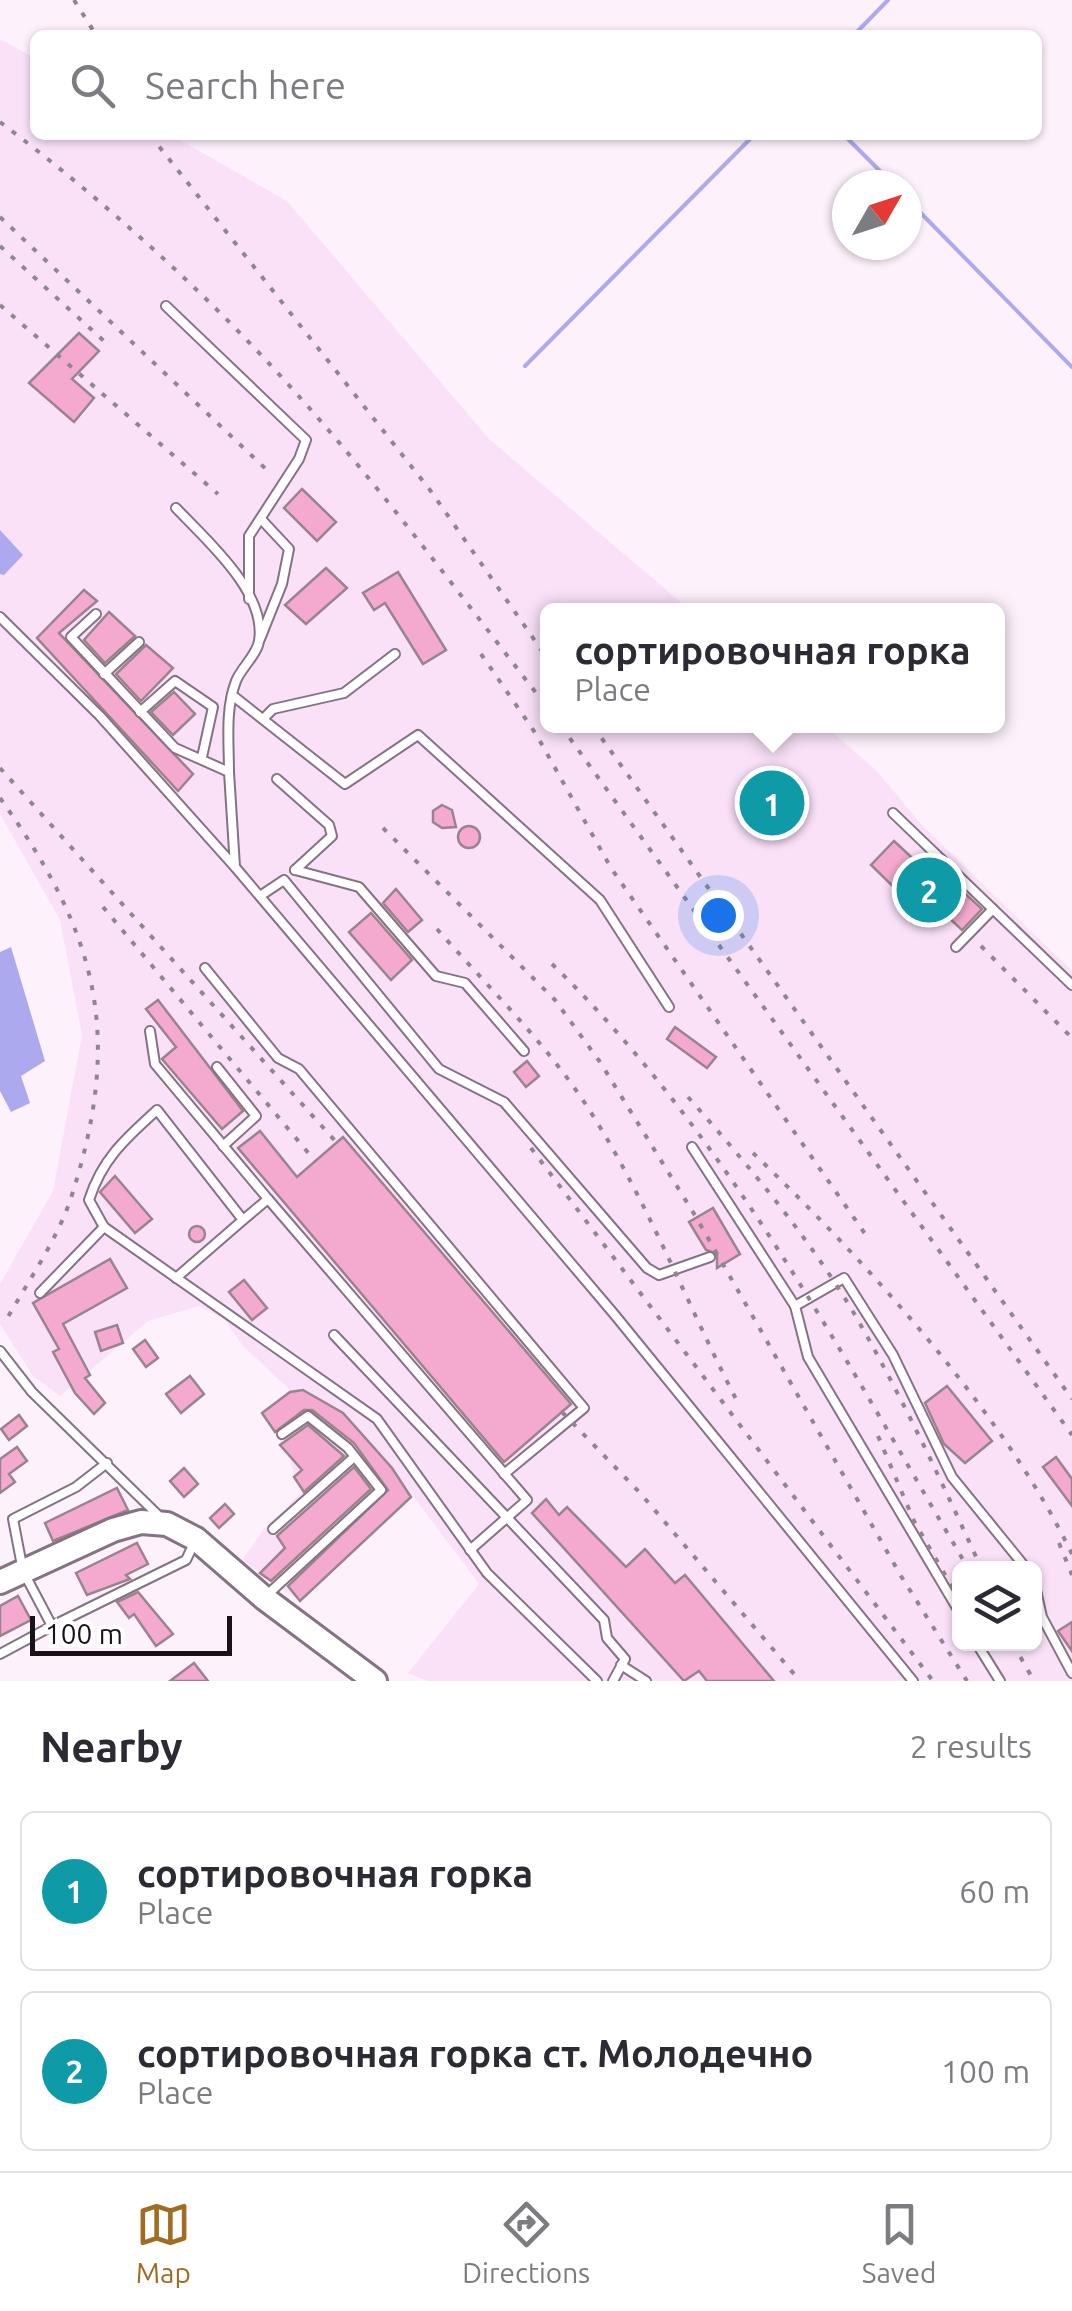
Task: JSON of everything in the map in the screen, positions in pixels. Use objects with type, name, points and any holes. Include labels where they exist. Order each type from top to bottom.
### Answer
[{"type":"main road","points":[[0,1582],[113,1530],[141,1522],[166,1524],[196,1539],[264,1598],[375,1681]]},
{"type":"lane","points":[[166,306],[306,440],[300,459],[248,536],[249,599]]},
{"type":"lane","points":[[176,508],[238,574],[249,599],[259,642]]},
{"type":"lane","points":[[235,867],[229,772],[232,695],[282,584],[289,549],[261,519]]},
{"type":"lane","points":[[96,614],[71,637],[175,748],[229,772]]},
{"type":"lane","points":[[0,617],[100,716],[260,896],[614,1314],[913,1681]]},
{"type":"lane","points":[[104,674],[139,642]]},
{"type":"lane","points":[[263,719],[274,709],[344,693],[395,654]]},
{"type":"lane","points":[[140,712],[175,680],[213,707],[202,758]]},
{"type":"lane","points":[[232,695],[345,784],[418,734],[600,900],[668,1007]]},
{"type":"lane","points":[[260,896],[284,880],[332,836],[329,825],[277,779]]},
{"type":"lane","points":[[892,814],[1072,986]]},
{"type":"lane","points":[[295,870],[360,887],[436,976],[466,983],[524,1051]]},
{"type":"lane","points":[[284,880],[439,1069],[504,1102],[647,1268],[659,1275],[710,1257]]},
{"type":"lane","points":[[956,947],[993,909]]},
{"type":"lane","points":[[206,968],[278,1058],[299,1068],[584,1408],[504,1474]]},
{"type":"lane","points":[[150,1031],[155,1064],[527,1500],[470,1550]]},
{"type":"lane","points":[[217,1067],[256,1116],[223,1146]]},
{"type":"lane","points":[[243,1220],[157,1110],[112,1150],[97,1176],[90,1200],[104,1227],[377,1420],[487,1573],[597,1681]]},
{"type":"lane","points":[[692,1148],[795,1306],[808,1357],[952,1600]]},
{"type":"lane","points":[[176,1278],[268,1199]]},
{"type":"lane","points":[[40,1293],[104,1227]]},
{"type":"lane","points":[[795,1306],[844,1278],[892,1355],[952,1477],[1020,1561]]},
{"type":"lane","points":[[334,1335],[604,1620],[607,1638],[625,1658],[614,1681]]},
{"type":"lane","points":[[0,1350],[32,1392],[166,1524]]},
{"type":"lane","points":[[264,1598],[381,1490],[348,1448],[308,1416],[282,1434]]},
{"type":"lane","points":[[274,1528],[353,1458]]},
{"type":"lane","points":[[0,1520],[13,1520],[76,1487],[108,1463]]},
{"type":"lane","points":[[13,1520],[23,1571],[52,1626]]},
{"type":"lane","points":[[0,1654],[186,1560],[196,1539]]},
{"type":"lane","points":[[1042,1617],[1072,1674]]},
{"type":"lane","points":[[981,1651],[1000,1681]]},
{"type":"lane","points":[[622,1665],[646,1681]]},
{"type":"shaded area","points":[[0,39],[30,55],[30,140],[180,140],[287,201],[489,439],[682,603],[540,603],[540,733],[833,733],[876,770],[922,825],[1072,971],[1072,1681],[427,1681],[408,1673],[479,1584],[399,1477],[411,1497],[300,1601],[242,1560],[265,1528],[303,1491],[294,1477],[290,1457],[262,1413],[291,1391],[243,1346],[224,1319],[199,1306],[148,1321],[60,1396],[33,1376],[0,1324],[0,1284],[53,1191],[82,1035],[60,920],[0,814]]},
{"type":"shaded area","points":[[0,530],[23,555],[4,575],[0,574]]},
{"type":"shaded area","points":[[11,947],[45,1061],[21,1076],[30,1103],[11,1112],[0,1091],[0,952]]},
{"type":"building","points":[[79,333],[99,351],[72,379],[94,398],[74,422],[29,383]]},
{"type":"building","points":[[302,489],[336,522],[317,541],[284,508]]},
{"type":"building","points":[[326,568],[347,588],[306,624],[285,605]]},
{"type":"building","points":[[398,572],[446,650],[423,664],[385,603],[374,610],[363,593]]},
{"type":"building","points":[[84,590],[97,601],[59,633],[193,774],[178,791],[37,638]]},
{"type":"building","points":[[109,612],[135,636],[105,663],[84,640]]},
{"type":"building","points":[[146,645],[173,668],[141,701],[116,674]]},
{"type":"building","points":[[174,692],[195,714],[173,735],[151,712]]},
{"type":"building","points":[[442,805],[452,810],[456,827],[442,828],[433,822],[433,811]]},
{"type":"building","points":[[465,826],[473,826],[480,837],[473,848],[465,848],[458,841],[458,833]]},
{"type":"building","points":[[894,841],[939,883],[946,876],[982,909],[962,930],[935,905],[920,921],[900,902],[904,897],[871,865]]},
{"type":"building","points":[[396,889],[422,920],[408,932],[383,903]]},
{"type":"building","points":[[371,913],[412,960],[391,980],[349,932]]},
{"type":"building","points":[[158,1000],[243,1111],[222,1129],[162,1059],[176,1047],[146,1009]]},
{"type":"building","points":[[675,1027],[716,1057],[707,1068],[667,1039]]},
{"type":"building","points":[[527,1061],[539,1076],[526,1087],[514,1072]]},
{"type":"building","points":[[260,1131],[297,1177],[343,1137],[571,1404],[504,1462],[238,1148]]},
{"type":"building","points":[[115,1176],[152,1219],[135,1233],[100,1192]]},
{"type":"building","points":[[713,1208],[740,1254],[717,1268],[717,1254],[706,1250],[689,1222]]},
{"type":"building","points":[[197,1226],[205,1234],[197,1242],[189,1234]]},
{"type":"building","points":[[110,1259],[127,1288],[63,1324],[90,1375],[85,1378],[105,1403],[94,1414],[75,1393],[53,1352],[59,1349],[33,1303]]},
{"type":"building","points":[[244,1280],[267,1308],[252,1320],[229,1292]]},
{"type":"building","points":[[117,1325],[123,1343],[101,1351],[95,1332]]},
{"type":"building","points":[[145,1340],[158,1358],[146,1367],[133,1349]]},
{"type":"building","points":[[190,1376],[204,1394],[181,1413],[166,1394]]},
{"type":"building","points":[[947,1386],[992,1441],[965,1463],[944,1444],[925,1403]]},
{"type":"building","points":[[303,1390],[343,1413],[392,1468],[411,1497],[300,1601],[288,1586],[388,1490],[354,1443],[312,1410],[304,1410],[275,1432],[262,1413],[290,1392]]},
{"type":"building","points":[[19,1415],[27,1426],[9,1440],[1,1429]]},
{"type":"building","points":[[308,1425],[344,1456],[304,1492],[294,1477],[302,1470],[280,1445]]},
{"type":"building","points":[[17,1447],[27,1461],[9,1474],[15,1482],[0,1493],[0,1459]]},
{"type":"building","points":[[1056,1457],[1072,1479],[1072,1506],[1043,1467]]},
{"type":"building","points":[[354,1467],[371,1489],[271,1581],[260,1573],[285,1548],[277,1536]]},
{"type":"building","points":[[184,1468],[198,1484],[184,1497],[170,1481]]},
{"type":"building","points":[[117,1488],[128,1510],[53,1541],[45,1523]]},
{"type":"building","points":[[546,1499],[559,1515],[567,1507],[626,1567],[645,1549],[675,1583],[685,1575],[774,1681],[707,1681],[699,1671],[684,1681],[532,1513]]},
{"type":"building","points":[[225,1504],[234,1514],[219,1528],[210,1518]]},
{"type":"building","points":[[137,1543],[148,1564],[126,1575],[130,1579],[87,1595],[76,1573]]},
{"type":"building","points":[[138,1592],[173,1634],[156,1646],[134,1614],[129,1618],[117,1602]]},
{"type":"building","points":[[18,1596],[31,1620],[0,1636],[0,1606]]},
{"type":"building","points":[[1072,1622],[1072,1651],[1058,1631]]},
{"type":"building","points":[[194,1663],[208,1681],[170,1681]]},
{"type":"waterway","points":[[859,30],[888,0]]},
{"type":"waterway","points":[[525,366],[749,140]]},
{"type":"waterway","points":[[849,140],[879,170]]},
{"type":"waterway","points":[[922,214],[1072,367]]},
{"type":"railway","points":[[74,0],[93,30]]},
{"type":"railway","points":[[0,122],[143,240],[276,371],[381,494],[540,698]]},
{"type":"railway","points":[[154,140],[430,490],[540,648]]},
{"type":"railway","points":[[0,217],[269,472]]},
{"type":"railway","points":[[0,246],[105,342]]},
{"type":"railway","points":[[0,305],[218,494]]},
{"type":"railway","points":[[481,654],[536,734],[611,868],[870,1241]]},
{"type":"railway","points":[[566,733],[1072,1435]]},
{"type":"railway","points":[[598,733],[1072,1399]]},
{"type":"railway","points":[[0,768],[337,1143]]},
{"type":"railway","points":[[0,798],[34,848],[80,943],[92,989],[98,1037],[96,1088],[87,1142],[70,1201],[50,1246],[8,1317]]},
{"type":"railway","points":[[383,828],[555,1000],[600,1062],[696,1217],[901,1576],[967,1681]]},
{"type":"railway","points":[[103,907],[315,1161]]},
{"type":"railway","points":[[437,929],[537,1040],[590,1111],[649,1217],[736,1399]]},
{"type":"railway","points":[[981,946],[1072,1038]]},
{"type":"railway","points":[[552,964],[615,1030],[728,1175],[828,1330],[964,1561]]},
{"type":"railway","points":[[688,1097],[777,1202],[837,1286],[904,1406],[978,1561]]},
{"type":"railway","points":[[531,1148],[933,1681]]},
{"type":"railway","points":[[753,1153],[841,1241],[929,1341],[1009,1447],[1072,1554]]},
{"type":"railway","points":[[562,1412],[641,1494],[800,1681]]},
{"type":"railway","points":[[878,1436],[914,1521],[952,1587]]},
{"type":"railway","points":[[1059,1543],[1072,1575]]},
{"type":"railway","points":[[1017,1651],[1034,1681]]},
{"type":"place","name":"сортировочная горка","points":[[772,803]]},
{"type":"place","name":"сортировочная горка ст. Молодечно","points":[[929,890]]}]
